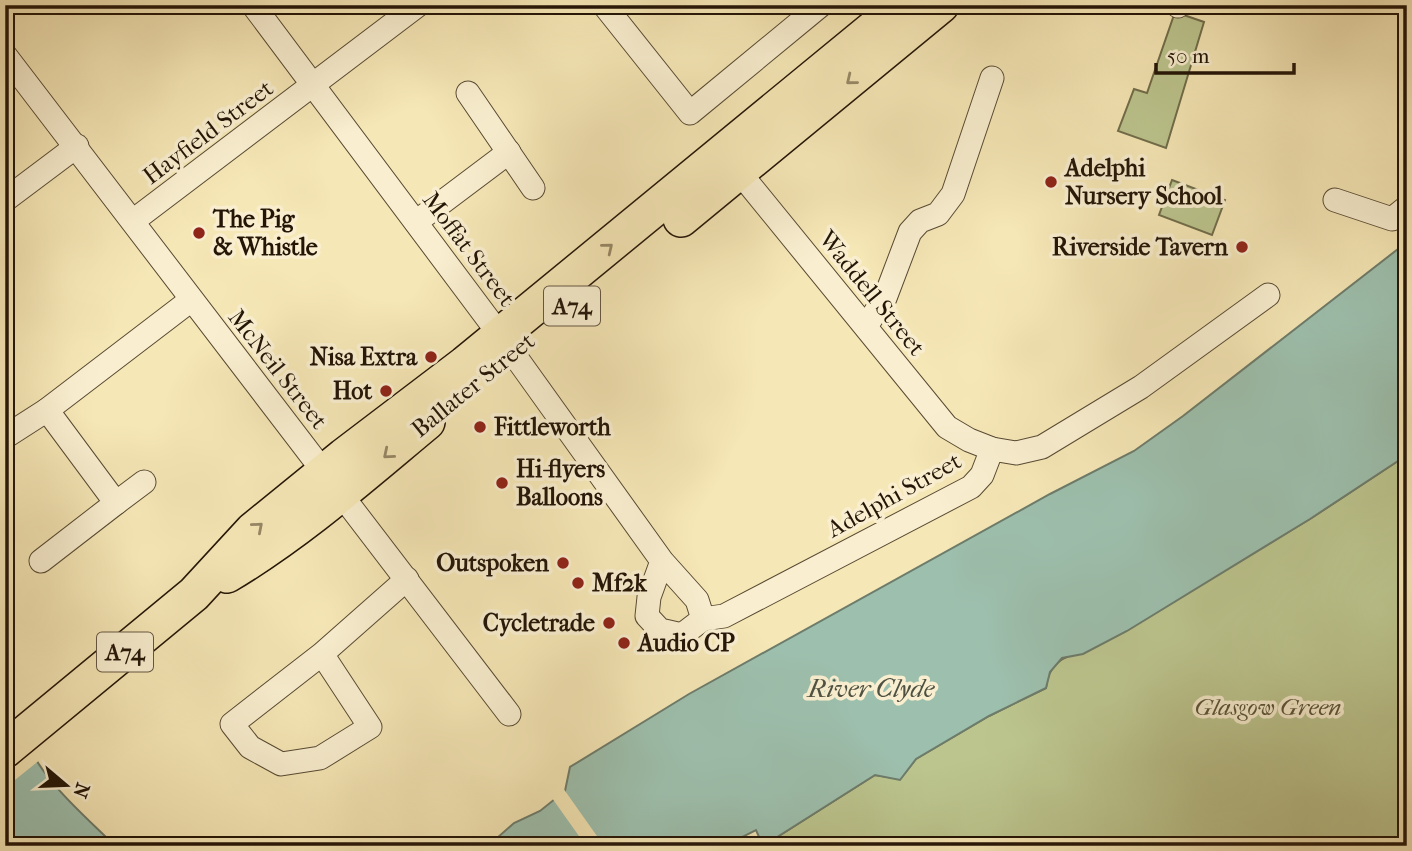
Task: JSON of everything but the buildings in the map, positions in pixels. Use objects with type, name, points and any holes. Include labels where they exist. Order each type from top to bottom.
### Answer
[{"type":"main road","name":"Ballater Street","points":[[874,45],[902,5]]},
{"type":"main road","name":"Ballater Street","points":[[5,750],[194,594],[253,530],[333,483],[874,45],[941,5]]},
{"type":"street","name":"Moffat Street","points":[[253,5],[507,344],[662,561],[697,600],[703,619]]},
{"type":"street","name":"Hayfield Street","points":[[133,221],[418,5]]},
{"type":"street","points":[[604,5],[690,113],[821,5]]},
{"type":"street","name":"McNeil Street","points":[[5,55],[509,714]]},
{"type":"street","points":[[866,326],[885,298],[909,232],[920,221],[938,214],[953,194],[992,78]]},
{"type":"street","points":[[468,93],[533,188]]},
{"type":"street","points":[[5,200],[77,146]]},
{"type":"street","points":[[416,222],[509,152]]},
{"type":"street","name":"Waddell Street","points":[[732,162],[947,427],[992,449]]},
{"type":"street","points":[[1335,200],[1392,219],[1407,207]]},
{"type":"street","name":"Adelphi Street","points":[[703,619],[724,617],[971,487],[982,475],[992,449],[1016,453],[1042,447],[1140,387],[1268,295]]},
{"type":"street","points":[[5,437],[47,410],[191,300]]},
{"type":"street","points":[[47,410],[116,503]]},
{"type":"street","points":[[41,561],[144,482]]},
{"type":"street","points":[[662,561],[649,597],[648,616],[660,630],[682,635],[703,619]]},
{"type":"street","points":[[322,654],[370,727],[320,758],[281,764],[250,747],[233,724],[322,654],[407,579]]},
{"type":"green space","points":[[1175,12],[1204,22],[1166,148],[1118,131],[1134,89],[1147,93]]},
{"type":"green space","points":[[1172,180],[1225,200],[1212,235],[1159,215]]},
{"type":"green space","name":"Glasgow Green","points":[[1407,455],[1407,846],[763,846],[875,775],[900,779],[916,759],[989,716],[1046,688],[1053,668],[1062,659],[1083,653],[1310,519]]},
{"type":"water","name":"River Clyde","points":[[1407,242],[1407,455],[1310,519],[1127,631],[1083,654],[1062,658],[1050,672],[1046,688],[989,716],[916,759],[900,780],[875,775],[763,846],[756,830],[730,843],[730,846],[488,846],[514,823],[540,811],[565,791],[570,767],[689,694],[1050,494],[1134,451]]},
{"type":"water","points":[[5,685],[27,743],[39,764],[69,801],[115,846],[5,846]]},
{"type":"pier","points":[[17,705],[41,759],[5,788],[5,714]]},
{"type":"pier","points":[[563,788],[604,846],[586,846],[552,798]]},
{"type":"place","name":"Adelphi Nursery School","points":[[1051,182]]},
{"type":"place","name":"The Pig & Whistle","points":[[199,233]]},
{"type":"place","name":"Riverside Tavern","points":[[1242,247]]},
{"type":"place","name":"Nisa Extra","points":[[431,357]]},
{"type":"place","name":"Hot","points":[[386,391]]},
{"type":"place","name":"Fittleworth","points":[[480,427]]},
{"type":"place","name":"Hi-flyers Balloons","points":[[502,483]]},
{"type":"place","name":"Outspoken","points":[[563,563]]},
{"type":"place","name":"Mf2k","points":[[578,583]]},
{"type":"place","name":"Cycletrade","points":[[609,623]]},
{"type":"place","name":"Audio CP","points":[[624,643]]}]
